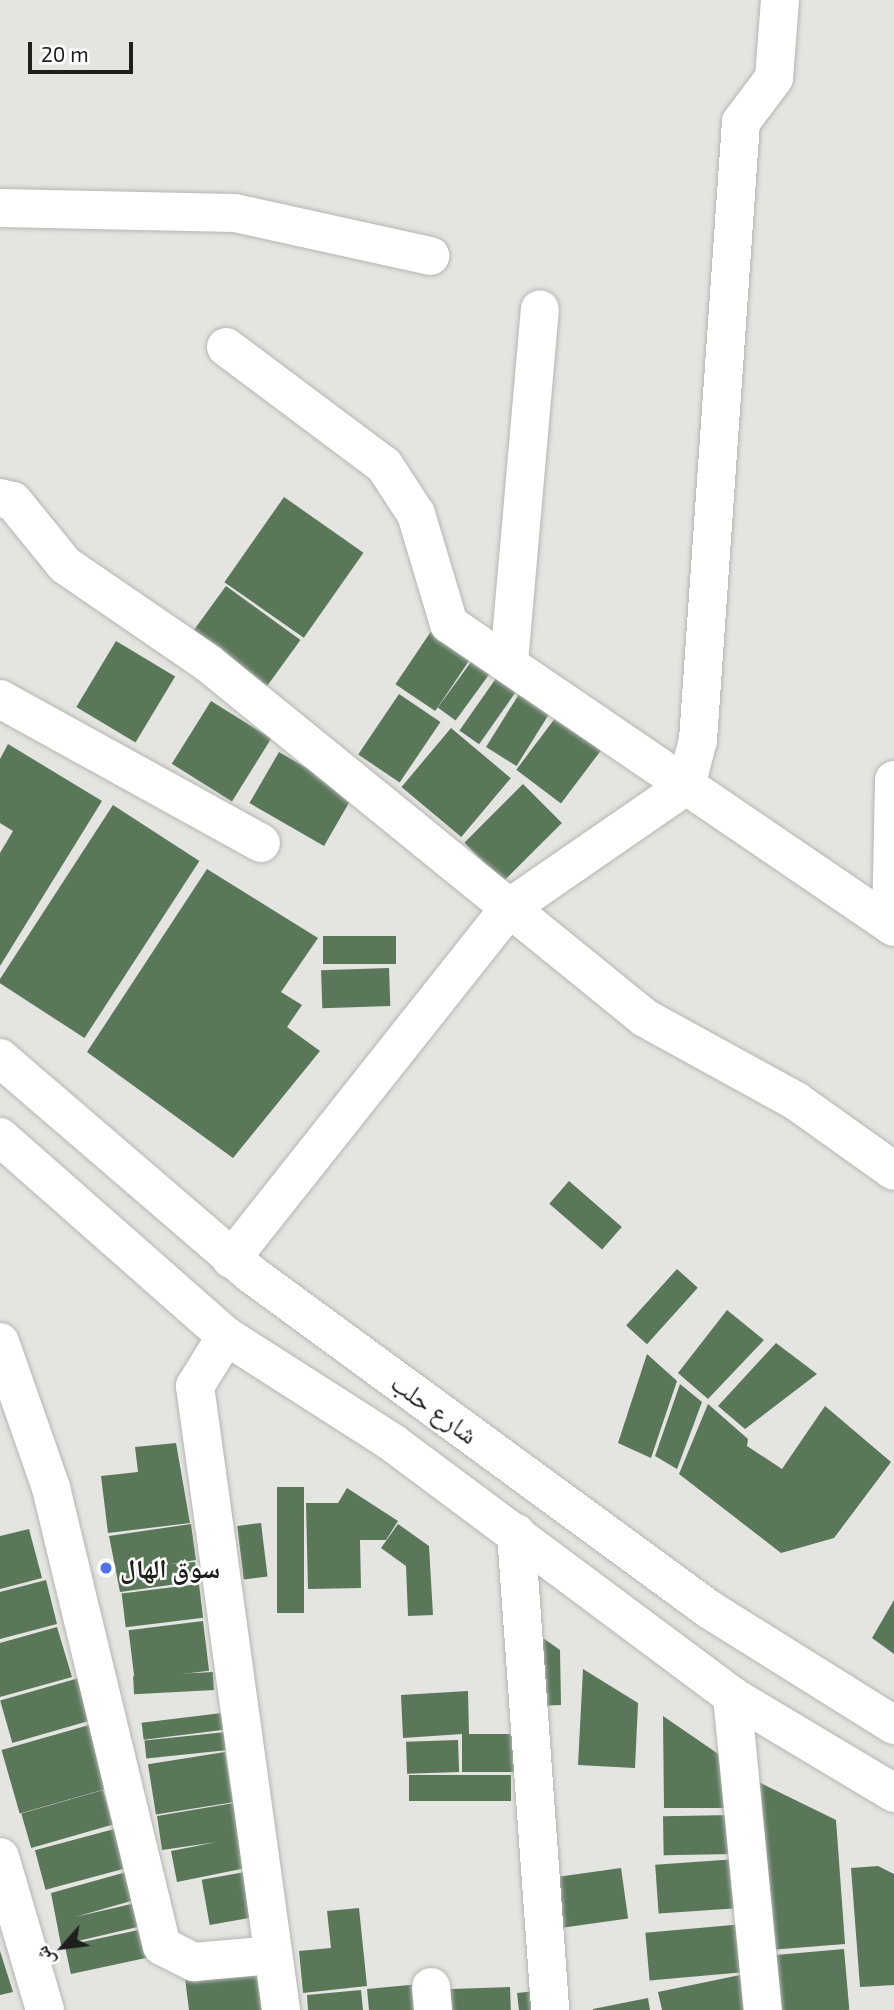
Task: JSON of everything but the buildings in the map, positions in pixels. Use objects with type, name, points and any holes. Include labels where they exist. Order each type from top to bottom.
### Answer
[{"type":"street","points":[[231,1259],[509,908],[686,786],[698,740],[741,122],[774,78],[780,0]]},
{"type":"street","points":[[0,208],[235,213],[429,256]]},
{"type":"street","points":[[509,662],[540,309]]},
{"type":"street","points":[[226,347],[384,464],[416,514],[449,624],[509,662],[892,926]]},
{"type":"street","points":[[0,498],[13,501],[65,565],[208,663],[645,1018],[796,1101],[894,1171]]},
{"type":"street","points":[[0,699],[261,843]]},
{"type":"street","points":[[892,926],[894,780]]},
{"type":"street","name":"شارع حلب","points":[[0,1058],[231,1259],[710,1610],[894,1725]]},
{"type":"street","name":"شارع حلب","points":[[0,1138],[226,1336],[393,1443],[732,1696],[894,1793]]},
{"type":"street","points":[[226,1336],[195,1386],[281,2010]]},
{"type":"street","points":[[0,1342],[51,1488],[162,1946],[194,1962],[272,1959]]},
{"type":"street","points":[[516,1533],[550,2010]]},
{"type":"street","points":[[732,1696],[764,2010]]},
{"type":"street","points":[[3,1877],[45,2010]]},
{"type":"place","name":"سوق الهال","points":[[106,1568]]}]
